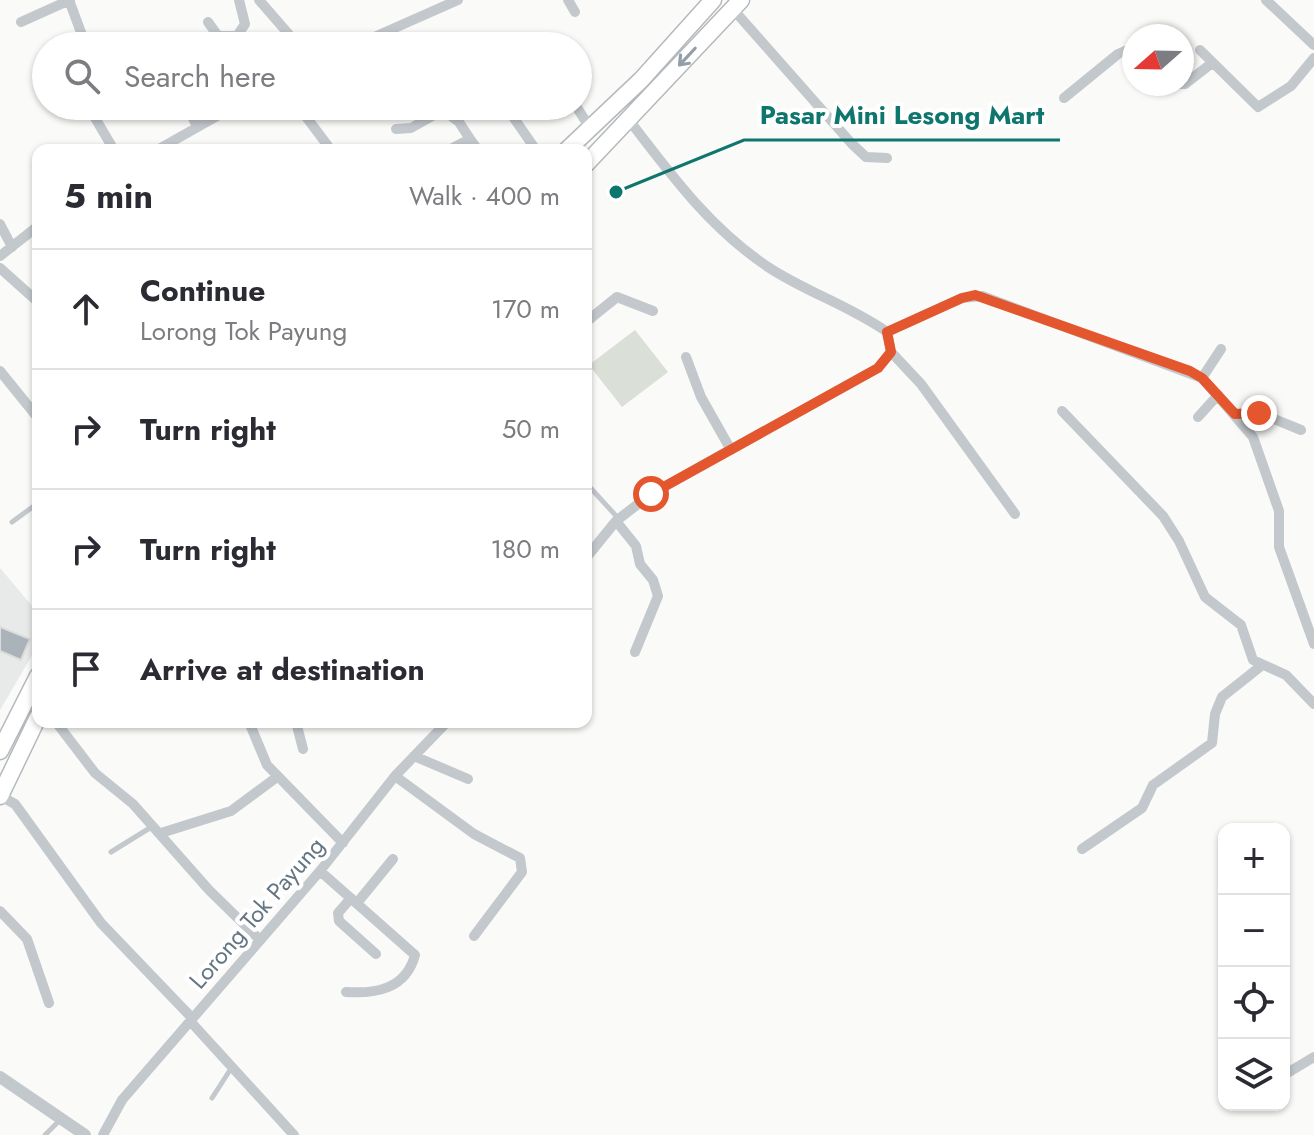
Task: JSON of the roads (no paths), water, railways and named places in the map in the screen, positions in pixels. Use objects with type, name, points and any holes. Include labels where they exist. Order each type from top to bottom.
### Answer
[{"type":"highway","points":[[585,144],[590,128],[641,80],[713,0]]},
{"type":"highway","points":[[592,145],[629,120],[736,4]]},
{"type":"highway","points":[[0,751],[32,688]]},
{"type":"highway","points":[[0,796],[33,728]]},
{"type":"street","points":[[21,22],[69,0],[81,32]]},
{"type":"street","points":[[239,0],[245,24],[240,32]]},
{"type":"street","points":[[259,0],[287,32]]},
{"type":"street","points":[[386,32],[458,0]]},
{"type":"street","points":[[568,0],[575,12]]},
{"type":"street","points":[[1266,0],[1314,45]]},
{"type":"street","points":[[736,4],[852,144],[866,157],[887,158]]},
{"type":"street","points":[[208,22],[215,32]]},
{"type":"street","points":[[1200,50],[1258,107],[1291,86],[1314,58]]},
{"type":"street","points":[[1064,98],[1122,52]]},
{"type":"street","points":[[1194,77],[1212,63]]},
{"type":"street","points":[[96,120],[110,144]]},
{"type":"street","points":[[194,120],[196,125]]},
{"type":"street","points":[[166,144],[206,120]]},
{"type":"street","points":[[308,120],[326,144]]},
{"type":"street","points":[[396,129],[411,128],[425,120]]},
{"type":"street","points":[[456,120],[474,144]]},
{"type":"street","points":[[515,120],[532,144]]},
{"type":"street","points":[[585,120],[590,128]]},
{"type":"street","points":[[629,120],[697,208],[728,236],[770,268],[861,314],[887,332],[891,352],[921,384],[1015,514]]},
{"type":"street","points":[[460,144],[470,139]]},
{"type":"street","points":[[0,224],[12,247]]},
{"type":"street","points":[[0,256],[32,231]]},
{"type":"street","points":[[0,268],[32,297]]},
{"type":"street","points":[[887,332],[975,295],[1202,378],[1253,437],[1278,506],[1279,547],[1314,644]]},
{"type":"street","points":[[592,317],[617,297],[653,311]]},
{"type":"street","points":[[1202,378],[1221,349]]},
{"type":"street","points":[[592,551],[618,520],[651,494],[878,368],[891,352]]},
{"type":"street","points":[[686,357],[701,397],[731,450]]},
{"type":"street","points":[[0,371],[32,411]]},
{"type":"street","points":[[1198,417],[1218,395]]},
{"type":"street","points":[[1062,411],[1163,516],[1179,541],[1205,597],[1239,622],[1249,653],[1261,666],[1286,675],[1314,704]]},
{"type":"street","points":[[1235,414],[1259,413],[1301,430]]},
{"type":"street","points":[[618,520],[636,546],[640,564],[653,580],[658,596],[635,652]]},
{"type":"street","points":[[1082,849],[1142,808],[1153,785],[1212,743],[1215,714],[1222,697],[1261,666]]},
{"type":"street","points":[[61,728],[95,773],[157,830],[209,890],[260,940]]},
{"type":"street","points":[[252,728],[267,765],[343,843]]},
{"type":"street","points":[[298,728],[303,749]]},
{"type":"street","name":"Lorong Tok Payung","points":[[103,1135],[122,1100],[320,871],[395,776],[441,728]]},
{"type":"street","points":[[414,756],[468,779]]},
{"type":"street","points":[[395,776],[474,834],[520,858],[522,872],[474,936]]},
{"type":"street","points":[[157,830],[231,811],[277,777]]},
{"type":"street","points":[[0,796],[15,804],[101,923],[294,1135]]},
{"type":"street","points":[[376,954],[339,921],[338,913],[393,859]]},
{"type":"street","points":[[320,871],[415,955],[398,983],[387,990],[346,992]]},
{"type":"street","points":[[0,911],[27,939],[49,1003]]},
{"type":"street","points":[[1290,1071],[1314,1057]]},
{"type":"street","points":[[0,1077],[63,1117],[85,1135]]},
{"type":"lane","points":[[592,490],[618,520]]},
{"type":"lane","points":[[12,522],[32,507]]},
{"type":"lane","points":[[111,852],[157,830]]},
{"type":"lane","points":[[212,1098],[233,1066]]},
{"type":"lane","points":[[45,1135],[63,1117]]},
{"type":"place","name":"Pasar Mini Lesong Mart","points":[[616,192]]}]
